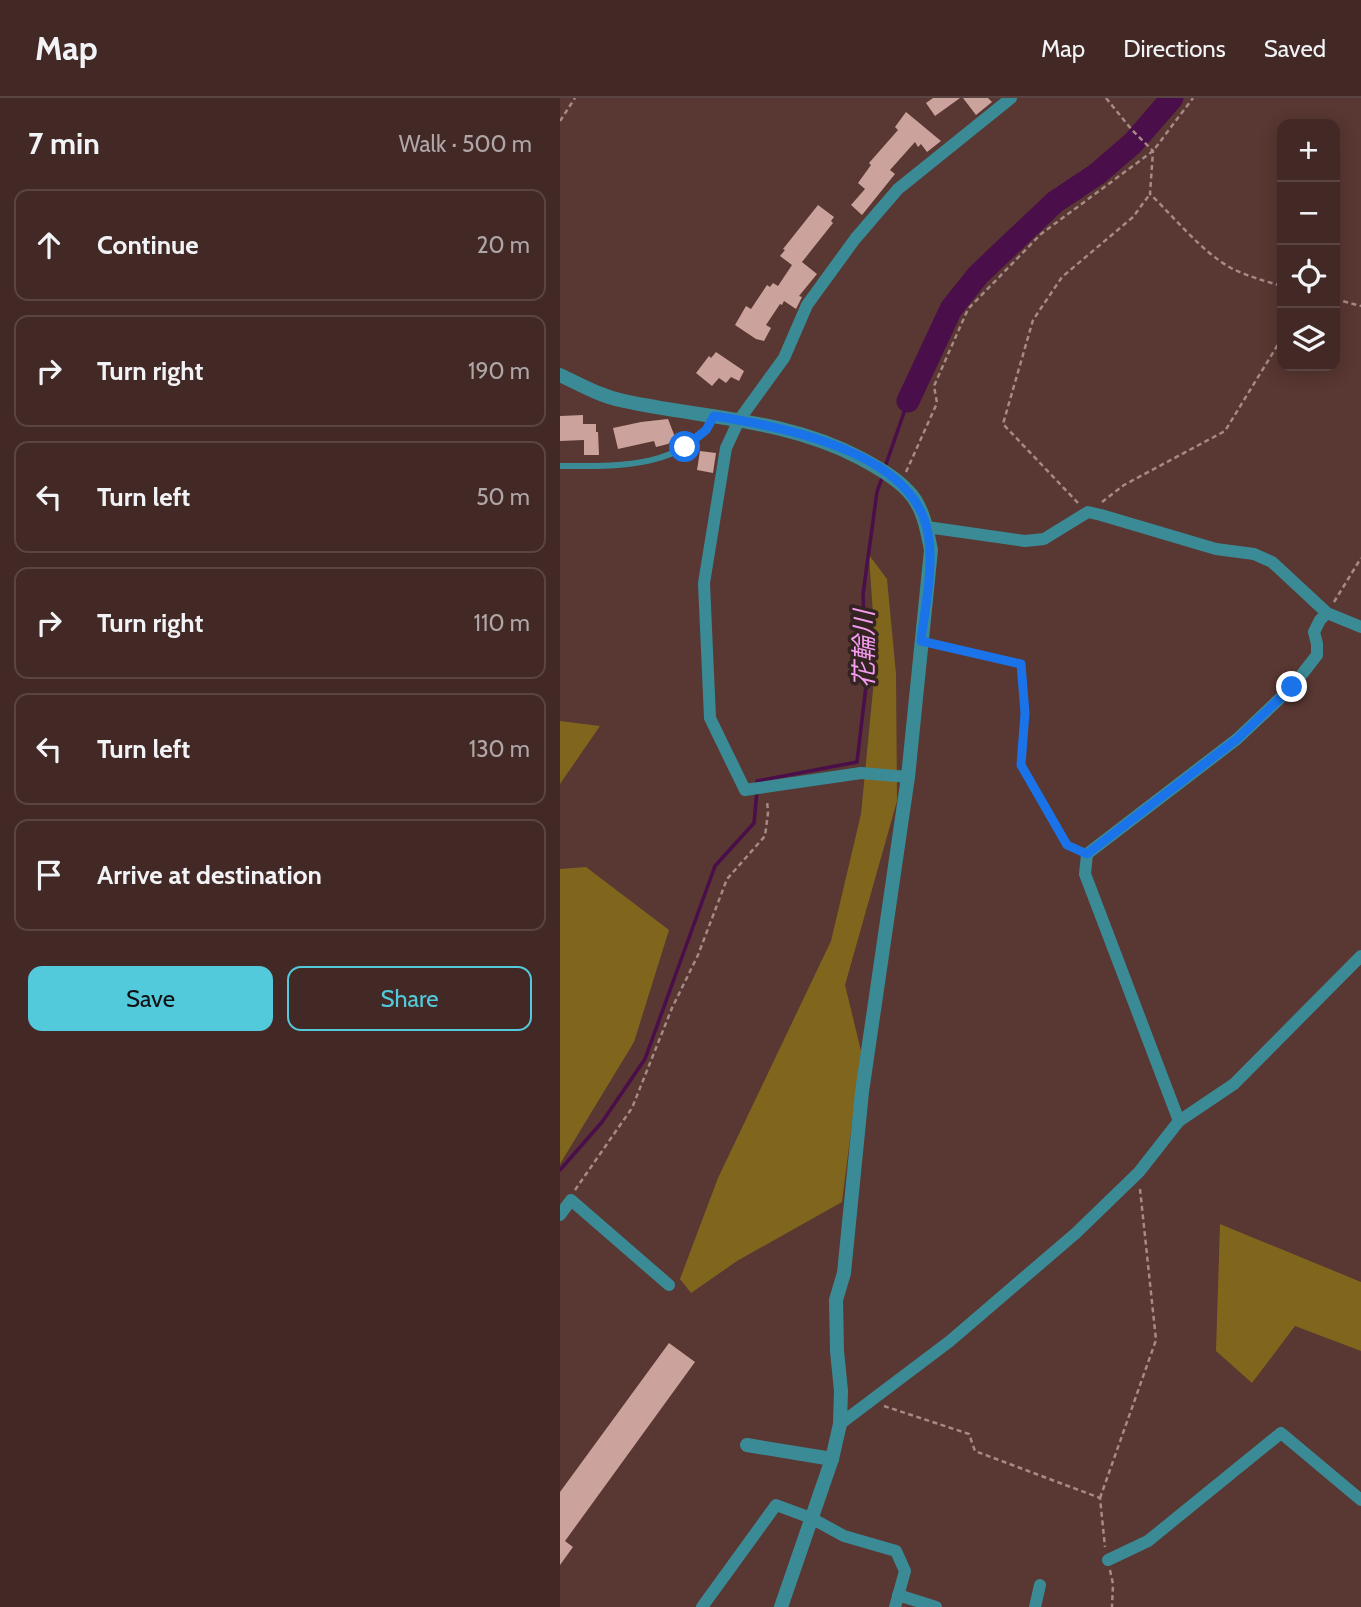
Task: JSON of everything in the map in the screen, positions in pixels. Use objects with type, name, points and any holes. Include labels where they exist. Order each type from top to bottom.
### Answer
[{"type":"street","points":[[908,777],[861,773],[745,790],[710,718],[704,583],[726,448],[739,420],[784,358],[807,305],[898,189],[1011,98]]},
{"type":"street","points":[[560,374],[594,393],[623,401],[793,430],[840,447],[879,468],[910,492],[927,527],[930,550],[908,777],[862,1092],[844,1273],[836,1300],[841,1391],[839,1424],[832,1459],[781,1607]]},
{"type":"street","points":[[927,527],[1025,541],[1044,539],[1088,512],[1216,549],[1254,554],[1272,562],[1327,613],[1361,627]]},
{"type":"street","points":[[1179,1121],[1085,874],[1087,854],[1237,739],[1292,687],[1317,655],[1314,632],[1327,613]]},
{"type":"street","points":[[839,1424],[950,1341],[1055,1251],[1139,1172],[1179,1121],[1234,1084],[1361,956]]},
{"type":"street","points":[[560,1215],[571,1200],[669,1284]]},
{"type":"street","points":[[1108,1560],[1149,1541],[1281,1433],[1361,1500]]},
{"type":"street","points":[[747,1445],[832,1459]]},
{"type":"street","points":[[702,1607],[776,1504],[811,1518],[844,1536],[896,1551],[905,1571],[896,1601],[936,1607]]},
{"type":"street","points":[[1035,1607],[1040,1585]]},
{"type":"lane","points":[[560,466],[648,462],[685,447],[706,430],[714,416]]},
{"type":"path","points":[[560,121],[562,113],[575,98]]},
{"type":"path","points":[[1106,98],[1153,151],[1150,194],[1133,217],[1062,277],[1033,320],[1003,424],[1088,512],[1124,485],[1225,431],[1277,346]]},
{"type":"path","points":[[901,485],[937,403],[934,386],[968,309],[1041,234],[1153,151],[1193,98]]},
{"type":"path","points":[[1150,194],[1209,252],[1228,266],[1250,277],[1277,285]]},
{"type":"path","points":[[1340,300],[1361,306]]},
{"type":"path","points":[[1327,613],[1361,558]]},
{"type":"path","points":[[921,641],[1021,664],[1025,713],[1021,765],[1067,845],[1087,854]]},
{"type":"path","points":[[571,1200],[577,1184],[632,1108],[672,1008],[698,955],[727,879],[765,836],[768,813],[766,786]]},
{"type":"path","points":[[1112,1607],[1113,1584],[1103,1534],[1100,1498],[1156,1340],[1139,1172]]},
{"type":"path","points":[[871,1402],[969,1434],[975,1451],[1100,1498]]},
{"type":"shaded area","points":[[869,555],[887,579],[896,674],[897,801],[845,985],[861,1051],[842,1202],[737,1261],[691,1293],[680,1279],[718,1178],[831,941],[861,814],[876,659]]},
{"type":"shaded area","points":[[560,721],[600,726],[560,784]]},
{"type":"shaded area","points":[[586,867],[669,930],[634,1042],[560,1164],[560,869]]},
{"type":"shaded area","points":[[1220,1224],[1361,1282],[1361,1351],[1295,1326],[1252,1383],[1216,1351]]},
{"type":"building","points":[[933,98],[960,98],[935,116],[926,103]]},
{"type":"building","points":[[963,98],[988,98],[992,102],[976,115]]},
{"type":"building","points":[[906,112],[941,141],[927,152],[921,144],[918,147],[915,142],[890,170],[895,174],[862,215],[851,205],[865,189],[858,183],[871,165],[869,163],[898,130],[895,127]]},
{"type":"building","points":[[818,205],[834,217],[831,221],[833,223],[802,262],[817,274],[799,296],[802,297],[796,309],[784,301],[780,304],[766,325],[771,328],[764,341],[756,339],[735,325],[746,306],[751,309],[767,285],[770,287],[773,283],[778,286],[792,265],[780,256],[785,250],[783,249]]},
{"type":"building","points":[[716,352],[744,371],[739,381],[731,377],[726,383],[719,378],[712,386],[696,373],[709,356],[711,358]]},
{"type":"building","points":[[583,415],[583,424],[596,424],[599,455],[584,455],[584,440],[560,441],[560,416]]},
{"type":"building","points":[[668,419],[675,437],[668,444],[656,447],[654,441],[618,449],[613,428]]},
{"type":"building","points":[[700,451],[716,453],[713,473],[697,470]]},
{"type":"building","points":[[669,1343],[695,1362],[565,1541],[573,1547],[560,1565],[560,1492]]},
{"type":"waterway","name":"花輪川","points":[[908,401],[951,309],[978,275],[1055,202],[1097,174],[1133,143],[1172,98]]},
{"type":"waterway","name":"花輪川","points":[[885,467],[908,401]]},
{"type":"waterway","name":"花輪川","points":[[757,784],[757,781],[857,762],[866,686],[863,594],[877,492],[883,475]]},
{"type":"waterway","name":"花輪川","points":[[560,1170],[602,1122],[645,1059],[715,866],[754,823],[757,791]]},
{"type":"route","points":[[685,447],[706,430],[714,416],[793,430],[840,447],[879,468],[910,492],[926,521],[930,550],[921,641],[1021,664],[1025,713],[1021,765],[1067,845],[1087,854],[1237,739],[1292,687]]}]
